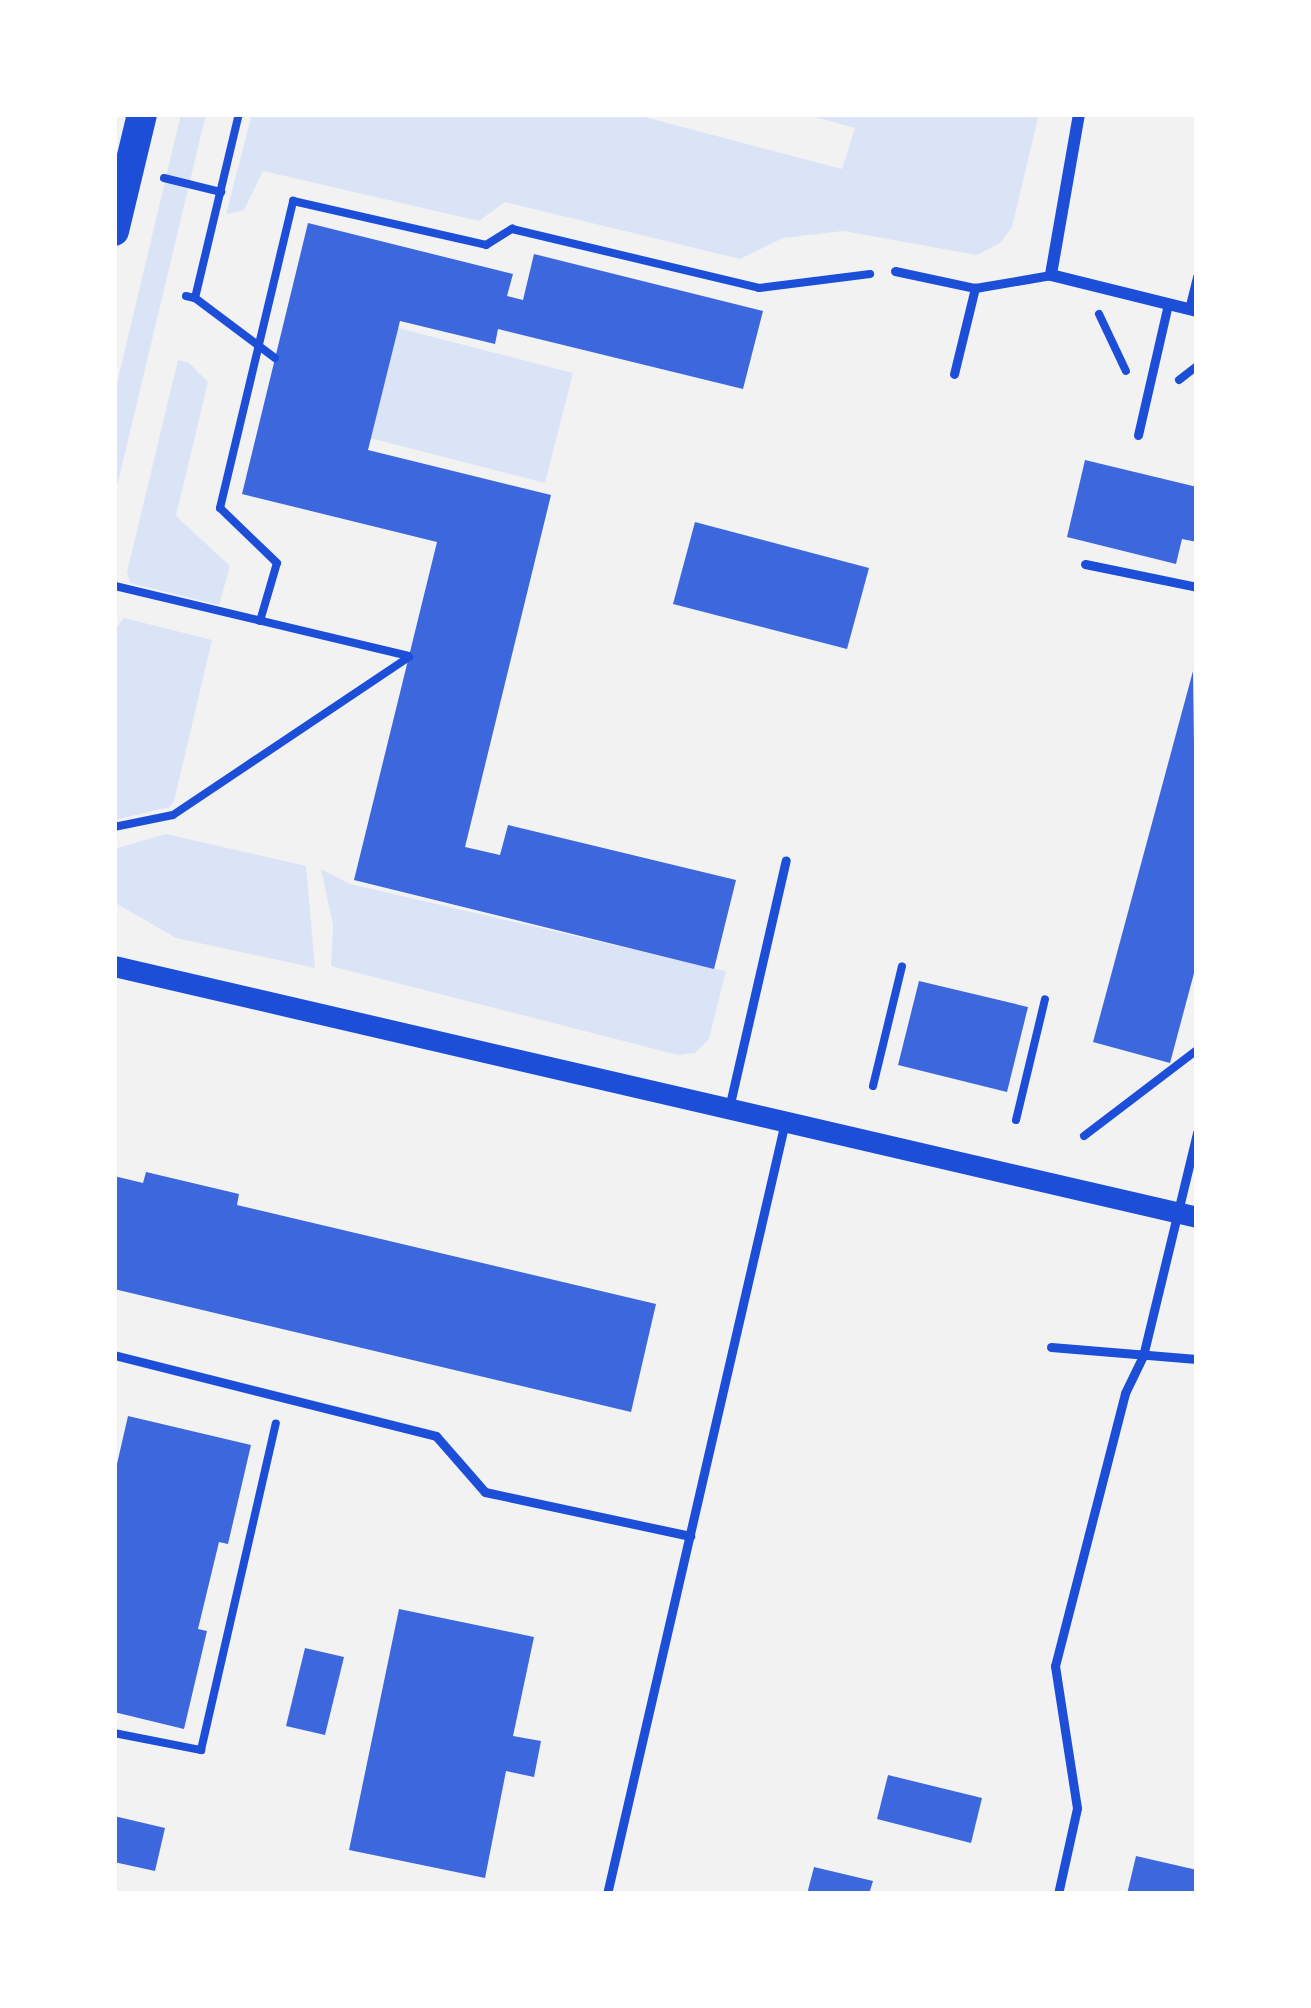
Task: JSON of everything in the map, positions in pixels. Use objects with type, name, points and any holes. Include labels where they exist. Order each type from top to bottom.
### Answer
[{"type":"main road","points":[[114,231],[142,114]]},
{"type":"street","points":[[1079,114],[1051,275],[1193,310]]},
{"type":"street","points":[[114,965],[1188,1214]]},
{"type":"lane","points":[[895,271],[975,288],[1051,275]]},
{"type":"lane","points":[[1193,310],[1197,276]]},
{"type":"lane","points":[[954,374],[975,288]]},
{"type":"lane","points":[[1138,435],[1168,304]]},
{"type":"lane","points":[[1085,564],[1197,587]]},
{"type":"lane","points":[[729,1108],[786,860]]},
{"type":"lane","points":[[607,1894],[785,1121]]},
{"type":"lane","points":[[1058,1894],[1077,1808],[1055,1666],[1124,1393],[1143,1357],[1188,1214],[1197,1132]]},
{"type":"lane","points":[[1051,1347],[1197,1359]]},
{"type":"lane","points":[[114,1355],[436,1436],[485,1492],[690,1536]]},
{"type":"path","points":[[239,114],[193,294],[275,358]]},
{"type":"path","points":[[260,621],[277,563],[220,508],[293,201],[486,244],[512,229],[760,288],[895,271]]},
{"type":"path","points":[[114,827],[172,815],[409,657],[116,586]]},
{"type":"path","points":[[873,1086],[902,966]]},
{"type":"path","points":[[1016,1120],[1046,999]]},
{"type":"path","points":[[1084,1136],[1197,1050]]},
{"type":"path","points":[[114,1733],[201,1750],[282,1397]]},
{"type":"shaded area","points":[[181,114],[206,114],[114,499],[114,396]]},
{"type":"shaded area","points":[[252,114],[633,114],[842,169],[855,128],[804,114],[1039,114],[1012,227],[1000,243],[977,255],[843,231],[783,238],[740,259],[505,202],[479,221],[263,171],[244,210],[226,214]]},
{"type":"shaded area","points":[[394,327],[573,373],[545,483],[366,437]]},
{"type":"shaded area","points":[[178,360],[189,363],[208,382],[176,516],[230,566],[219,605],[130,583],[127,572]]},
{"type":"shaded area","points":[[124,618],[212,640],[174,801],[170,807],[114,820],[114,631]]},
{"type":"shaded area","points":[[166,834],[306,866],[315,968],[176,938],[114,902],[114,849]]},
{"type":"shaded area","points":[[321,869],[350,884],[726,971],[709,1039],[695,1053],[678,1055],[331,966],[333,925]]},
{"type":"building","points":[[308,223],[513,274],[507,296],[523,300],[534,254],[763,311],[743,389],[498,329],[495,344],[400,321],[368,450],[551,495],[465,847],[500,855],[508,825],[736,880],[714,969],[354,880],[437,542],[242,494]]},
{"type":"building","points":[[1085,460],[1197,487],[1197,542],[1182,539],[1176,564],[1067,537]]},
{"type":"building","points":[[695,522],[869,568],[847,649],[673,604]]},
{"type":"building","points":[[1193,671],[1197,962],[1170,1063],[1093,1042]]},
{"type":"building","points":[[919,981],[1028,1007],[1007,1092],[898,1065]]},
{"type":"building","points":[[146,1172],[239,1194],[237,1205],[656,1304],[631,1412],[114,1289],[114,1176],[143,1183]]},
{"type":"building","points":[[128,1416],[251,1445],[228,1544],[219,1542],[198,1629],[207,1631],[184,1729],[114,1712],[114,1477]]},
{"type":"building","points":[[399,1609],[534,1637],[513,1736],[541,1741],[534,1777],[506,1771],[485,1878],[349,1850]]},
{"type":"building","points":[[305,1648],[344,1657],[325,1735],[286,1726]]},
{"type":"building","points":[[888,1775],[982,1798],[971,1843],[877,1819]]},
{"type":"building","points":[[114,1816],[165,1828],[155,1871],[114,1862]]},
{"type":"building","points":[[1136,1856],[1197,1870],[1197,1894],[1127,1894]]},
{"type":"building","points":[[814,1867],[873,1881],[869,1894],[807,1894]]}]
